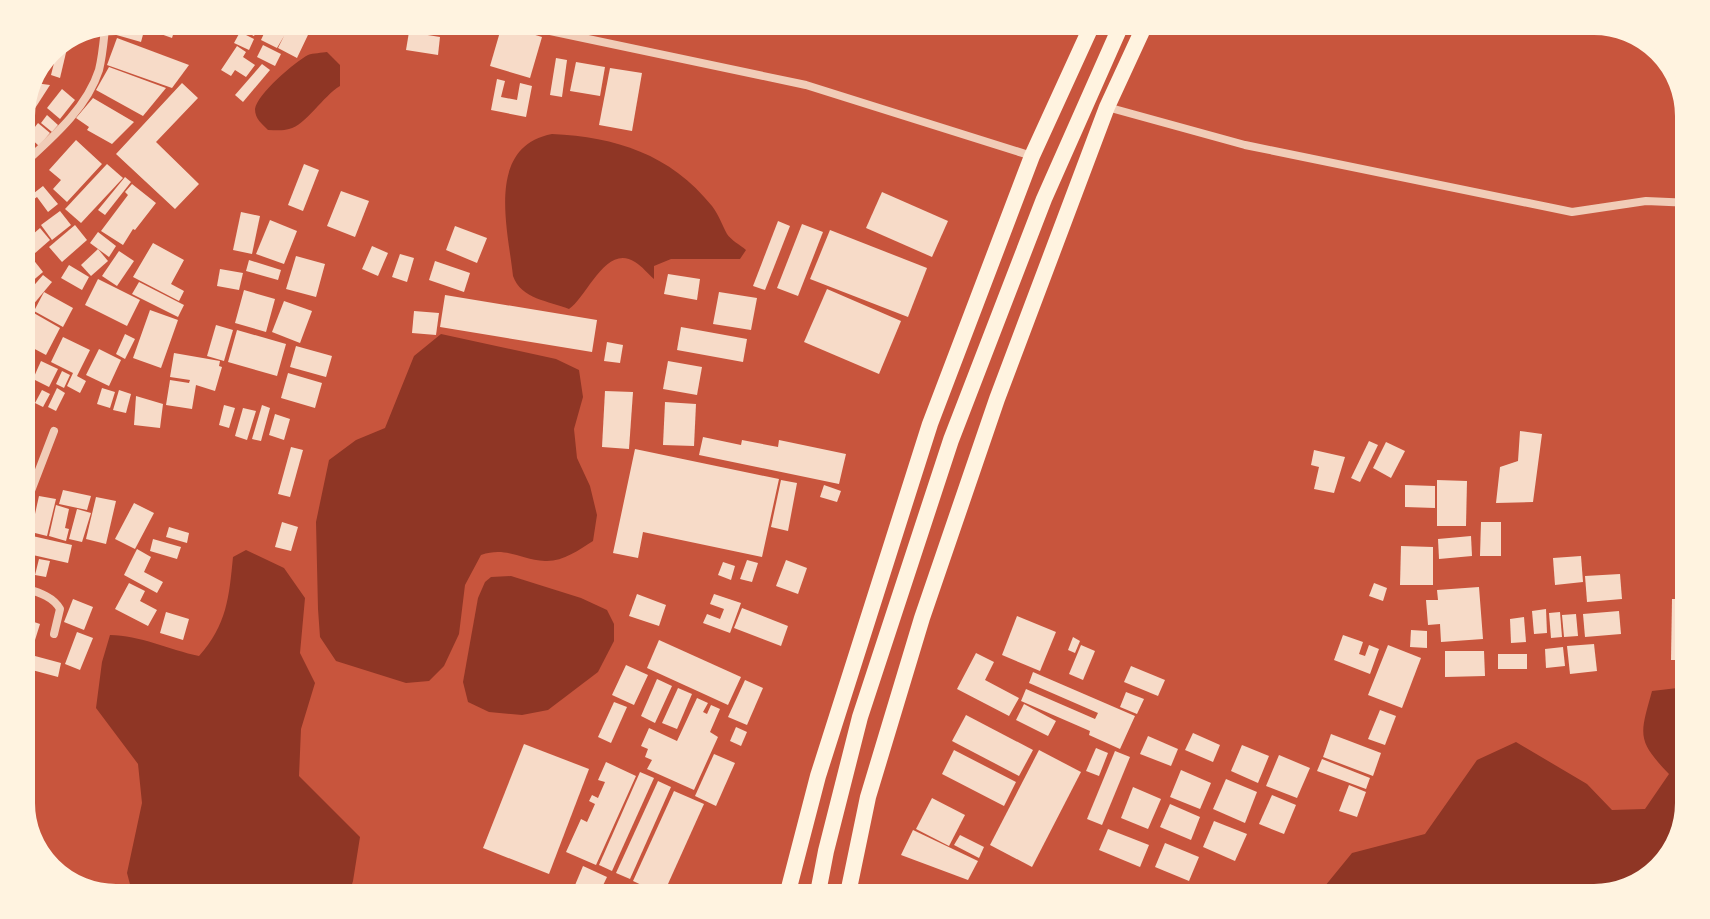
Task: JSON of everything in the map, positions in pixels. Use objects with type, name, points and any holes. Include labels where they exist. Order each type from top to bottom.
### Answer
[{"type":"highway","points":[[789,889],[818,776],[930,424],[1032,156],[1090,30]]},
{"type":"highway","points":[[819,889],[860,717],[951,440],[1044,199],[1119,30]]},
{"type":"highway","points":[[849,889],[868,797],[922,618],[997,399],[1107,107],[1143,30]]},
{"type":"street","points":[[545,30],[806,85],[1032,156]]},
{"type":"street","points":[[30,158],[87,97],[99,68],[104,31]]},
{"type":"street","points":[[1107,107],[1245,145],[1572,212],[1646,201],[1680,202]]},
{"type":"street","points":[[30,490],[44,449],[54,431]]},
{"type":"street","points":[[30,590],[47,596],[60,609],[54,634]]},
{"type":"shaded area","points":[[327,52],[340,65],[340,86],[295,126],[268,130],[255,113],[262,95],[302,59],[310,54]]},
{"type":"shaded area","points":[[552,134],[620,144],[660,161],[696,188],[714,209],[729,236],[746,250],[740,259],[671,259],[654,266],[654,279],[635,262],[625,258],[615,260],[606,265],[569,309],[522,290],[513,276],[505,214],[509,172],[517,155],[531,142]]},
{"type":"shaded area","points":[[441,334],[556,359],[579,370],[583,397],[574,429],[577,458],[590,486],[597,515],[593,541],[564,557],[545,561],[498,552],[481,555],[465,585],[459,634],[444,666],[429,681],[406,683],[336,661],[320,637],[316,522],[329,460],[356,440],[385,428],[414,356]]},
{"type":"shaded area","points":[[246,550],[284,568],[305,598],[300,653],[315,683],[301,729],[299,776],[360,837],[350,889],[131,889],[127,873],[142,803],[138,764],[96,708],[102,662],[110,635],[143,640],[199,656],[221,622],[228,598],[233,557]]},
{"type":"shaded area","points":[[511,576],[581,598],[607,610],[614,624],[614,641],[598,672],[548,710],[522,715],[489,712],[468,702],[463,682],[478,598],[485,582],[491,577]]},
{"type":"shaded area","points":[[1680,688],[1680,803],[1677,825],[1666,851],[1637,877],[1616,886],[1594,889],[1323,889],[1352,853],[1425,834],[1477,760],[1516,742],[1587,784],[1612,810],[1645,809],[1669,774],[1651,753],[1644,736],[1652,691]]},
{"type":"building","points":[[116,30],[144,30],[141,42],[106,32]]},
{"type":"building","points":[[159,30],[175,30],[172,38],[158,33]]},
{"type":"building","points":[[242,30],[257,30],[254,36]]},
{"type":"building","points":[[266,30],[310,30],[297,58],[278,48],[284,36],[277,48],[261,40]]},
{"type":"building","points":[[501,30],[519,30],[542,37],[530,78],[490,66]]},
{"type":"building","points":[[240,32],[254,39],[249,50],[234,43]]},
{"type":"building","points":[[409,32],[440,37],[438,55],[406,50]]},
{"type":"building","points":[[117,38],[189,65],[172,88],[107,65]]},
{"type":"building","points":[[68,45],[60,78],[51,75],[56,54]]},
{"type":"building","points":[[263,45],[281,54],[275,66],[257,57]]},
{"type":"building","points":[[237,46],[246,52],[243,57],[255,65],[246,77],[235,70],[231,76],[221,70]]},
{"type":"building","points":[[556,58],[567,60],[562,97],[550,95]]},
{"type":"building","points":[[576,62],[605,67],[600,96],[570,91]]},
{"type":"building","points":[[262,64],[270,70],[243,102],[235,95]]},
{"type":"building","points":[[109,67],[166,88],[143,116],[96,90]]},
{"type":"building","points":[[610,68],[642,73],[632,131],[599,125]]},
{"type":"building","points":[[497,79],[505,81],[501,97],[517,100],[520,83],[532,86],[526,117],[491,110]]},
{"type":"building","points":[[37,83],[50,85],[32,113],[30,110]]},
{"type":"building","points":[[182,83],[198,98],[156,142],[199,184],[175,209],[116,154]]},
{"type":"building","points":[[62,89],[75,100],[60,119],[47,108]]},
{"type":"building","points":[[93,98],[134,122],[112,144],[87,130],[89,127],[76,118]]},
{"type":"building","points":[[47,115],[58,125],[52,132],[41,123]]},
{"type":"building","points":[[38,123],[50,133],[39,146],[30,138]]},
{"type":"building","points":[[76,140],[102,164],[67,202],[53,189],[61,180],[49,170]]},
{"type":"building","points":[[107,164],[123,178],[81,223],[65,209]]},
{"type":"building","points":[[304,164],[319,170],[303,211],[288,205]]},
{"type":"building","points":[[125,177],[131,182],[105,215],[98,210]]},
{"type":"building","points":[[132,184],[156,203],[123,245],[101,231],[128,195],[125,192]]},
{"type":"building","points":[[43,186],[58,204],[48,212],[37,197],[30,202],[30,188],[34,193]]},
{"type":"building","points":[[341,191],[369,201],[355,237],[327,226]]},
{"type":"building","points":[[882,192],[948,221],[932,257],[866,228]]},
{"type":"building","points":[[60,211],[71,225],[52,240],[41,225]]},
{"type":"building","points":[[241,212],[260,216],[252,254],[233,250]]},
{"type":"building","points":[[270,220],[297,231],[284,264],[256,254]]},
{"type":"building","points":[[778,221],[790,226],[765,290],[753,286]]},
{"type":"building","points":[[802,224],[823,232],[798,296],[777,288]]},
{"type":"building","points":[[75,225],[87,240],[62,262],[49,247]]},
{"type":"building","points":[[455,226],[487,238],[477,263],[446,250]]},
{"type":"building","points":[[40,228],[50,240],[34,254],[30,249],[30,237]]},
{"type":"building","points":[[830,230],[927,268],[908,317],[810,279]]},
{"type":"building","points":[[98,232],[116,246],[109,257],[90,243]]},
{"type":"building","points":[[153,243],[184,260],[171,284],[184,291],[179,301],[133,277]]},
{"type":"building","points":[[372,246],[388,253],[378,276],[362,269]]},
{"type":"building","points":[[98,249],[108,261],[91,276],[81,265]]},
{"type":"building","points":[[119,251],[134,261],[117,286],[102,276]]},
{"type":"building","points":[[400,254],[414,258],[407,282],[392,277]]},
{"type":"building","points":[[296,256],[325,264],[316,297],[286,289]]},
{"type":"building","points":[[32,258],[43,272],[30,283]]},
{"type":"building","points":[[249,260],[281,270],[278,280],[246,271]]},
{"type":"building","points":[[435,261],[470,273],[464,292],[429,280]]},
{"type":"building","points":[[69,265],[89,277],[82,290],[61,278]]},
{"type":"building","points":[[220,269],[243,273],[239,290],[217,286]]},
{"type":"building","points":[[668,274],[700,279],[697,300],[664,294]]},
{"type":"building","points":[[43,275],[52,282],[32,306],[30,290]]},
{"type":"building","points":[[98,279],[140,300],[127,326],[85,305]]},
{"type":"building","points":[[139,282],[184,305],[178,317],[132,294]]},
{"type":"building","points":[[827,289],[901,321],[879,374],[804,342]]},
{"type":"building","points":[[244,290],[275,299],[266,332],[235,323]]},
{"type":"building","points":[[44,292],[73,308],[63,327],[34,311]]},
{"type":"building","points":[[719,292],[757,298],[751,330],[713,324]]},
{"type":"building","points":[[445,295],[597,320],[592,352],[440,327]]},
{"type":"building","points":[[284,301],[312,311],[300,343],[272,332]]},
{"type":"building","points":[[150,310],[178,320],[161,368],[133,358]]},
{"type":"building","points":[[414,311],[439,313],[436,335],[412,333]]},
{"type":"building","points":[[32,312],[60,328],[46,355],[30,346]]},
{"type":"building","points":[[216,325],[233,330],[224,361],[207,356]]},
{"type":"building","points":[[681,327],[747,339],[743,362],[677,350]]},
{"type":"building","points":[[237,330],[286,344],[277,376],[228,362]]},
{"type":"building","points":[[125,334],[135,339],[125,359],[116,354]]},
{"type":"building","points":[[63,337],[90,350],[77,376],[86,381],[80,393],[67,386],[73,373],[51,362]]},
{"type":"building","points":[[607,342],[623,345],[620,363],[604,361]]},
{"type":"building","points":[[296,346],[332,356],[326,377],[290,367]]},
{"type":"building","points":[[99,349],[121,360],[109,386],[86,375]]},
{"type":"building","points":[[174,353],[220,361],[219,366],[222,367],[215,391],[196,385],[192,409],[166,405],[170,380],[189,383],[190,380],[170,377]]},
{"type":"building","points":[[41,361],[58,369],[49,387],[33,379]]},
{"type":"building","points":[[668,361],[702,367],[697,395],[663,389]]},
{"type":"building","points":[[62,371],[70,375],[64,388],[56,384]]},
{"type":"building","points":[[288,373],[322,383],[315,408],[281,398]]},
{"type":"building","points":[[57,388],[65,393],[56,411],[48,407]]},
{"type":"building","points":[[102,388],[115,392],[110,408],[97,404]]},
{"type":"building","points":[[42,390],[50,394],[43,407],[35,403]]},
{"type":"building","points":[[119,390],[131,394],[126,413],[113,410]]},
{"type":"building","points":[[605,391],[633,392],[629,449],[602,447]]},
{"type":"building","points":[[136,396],[163,404],[160,428],[134,425]]},
{"type":"building","points":[[665,402],[696,404],[694,446],[663,445]]},
{"type":"building","points":[[224,405],[235,408],[229,428],[219,425]]},
{"type":"building","points":[[262,405],[270,408],[261,441],[252,439]]},
{"type":"building","points":[[243,408],[256,411],[247,440],[235,436]]},
{"type":"building","points":[[275,414],[290,419],[284,440],[269,435]]},
{"type":"building","points":[[1520,431],[1542,434],[1533,502],[1496,503],[1500,467],[1518,461]]},
{"type":"building","points":[[703,437],[741,445],[742,440],[778,447],[779,440],[846,454],[839,484],[699,455]]},
{"type":"building","points":[[1369,441],[1378,445],[1360,482],[1351,478]]},
{"type":"building","points":[[1386,442],[1405,451],[1391,478],[1373,468]]},
{"type":"building","points":[[291,447],[303,450],[290,497],[278,494]]},
{"type":"building","points":[[635,449],[779,479],[762,557],[643,532],[638,558],[613,553]]},
{"type":"building","points":[[1314,450],[1345,457],[1334,493],[1314,489],[1319,467],[1311,465]]},
{"type":"building","points":[[781,480],[797,483],[788,531],[771,527]]},
{"type":"building","points":[[1437,480],[1467,481],[1466,526],[1437,526]]},
{"type":"building","points":[[824,485],[841,491],[837,502],[820,497]]},
{"type":"building","points":[[1405,485],[1435,486],[1435,508],[1405,507]]},
{"type":"building","points":[[63,490],[91,496],[87,510],[59,504]]},
{"type":"building","points":[[39,496],[56,499],[47,536],[31,532]]},
{"type":"building","points":[[96,497],[116,501],[106,544],[86,539]]},
{"type":"building","points":[[134,503],[154,513],[135,549],[115,539]]},
{"type":"building","points":[[56,505],[69,509],[66,541],[49,536]]},
{"type":"building","points":[[77,509],[91,513],[82,542],[69,539]]},
{"type":"building","points":[[282,522],[298,527],[291,551],[275,547]]},
{"type":"building","points":[[1481,522],[1501,522],[1501,556],[1480,556]]},
{"type":"building","points":[[169,527],[189,533],[187,543],[166,537]]},
{"type":"building","points":[[30,535],[72,545],[68,563],[30,554]]},
{"type":"building","points":[[1471,536],[1472,556],[1439,559],[1438,539]]},
{"type":"building","points":[[153,539],[181,547],[177,559],[150,551]]},
{"type":"building","points":[[1401,546],[1433,547],[1433,585],[1400,585]]},
{"type":"building","points":[[137,549],[151,557],[144,572],[163,582],[157,593],[124,575]]},
{"type":"building","points":[[1581,556],[1583,582],[1555,585],[1553,558]]},
{"type":"building","points":[[39,559],[50,561],[46,577],[35,575]]},
{"type":"building","points":[[747,560],[758,563],[752,582],[740,579]]},
{"type":"building","points":[[786,560],[807,568],[798,594],[776,586]]},
{"type":"building","points":[[723,562],[735,566],[731,580],[718,575]]},
{"type":"building","points":[[1620,574],[1622,599],[1587,602],[1585,576]]},
{"type":"building","points":[[129,583],[145,591],[140,601],[157,610],[148,626],[115,609]]},
{"type":"building","points":[[1374,583],[1387,588],[1383,601],[1369,596]]},
{"type":"building","points":[[1479,587],[1483,639],[1441,642],[1440,624],[1428,625],[1426,600],[1438,600],[1437,590]]},
{"type":"building","points":[[637,594],[666,605],[659,626],[629,616]]},
{"type":"building","points":[[714,594],[741,603],[730,633],[703,623],[707,614],[720,619],[724,609],[710,604]]},
{"type":"building","points":[[73,599],[93,607],[84,630],[64,622]]},
{"type":"building","points":[[1672,599],[1680,599],[1680,660],[1671,660]]},
{"type":"building","points":[[742,608],[788,626],[781,646],[734,628]]},
{"type":"building","points":[[1546,609],[1547,633],[1534,634],[1532,611]]},
{"type":"building","points":[[1619,611],[1621,634],[1585,637],[1583,614]]},
{"type":"building","points":[[166,612],[189,619],[183,640],[160,633]]},
{"type":"building","points":[[1560,612],[1562,637],[1551,638],[1549,613]]},
{"type":"building","points":[[1576,614],[1578,636],[1564,637],[1562,615]]},
{"type":"building","points":[[1017,616],[1056,632],[1040,671],[1002,655]]},
{"type":"building","points":[[1524,617],[1526,642],[1511,643],[1510,619]]},
{"type":"building","points":[[30,621],[40,624],[35,640],[30,638]]},
{"type":"building","points":[[1411,630],[1427,631],[1427,648],[1410,647]]},
{"type":"building","points":[[77,632],[93,638],[80,670],[65,664]]},
{"type":"building","points":[[1343,635],[1363,642],[1359,654],[1365,656],[1369,645],[1379,649],[1370,674],[1334,660]]},
{"type":"building","points":[[1073,637],[1080,641],[1075,653],[1068,650]]},
{"type":"building","points":[[659,640],[741,677],[728,705],[647,668]]},
{"type":"building","points":[[1594,644],[1597,671],[1570,674],[1567,646]]},
{"type":"building","points":[[1081,645],[1095,651],[1083,680],[1069,674]]},
{"type":"building","points":[[1388,645],[1421,658],[1402,708],[1368,695]]},
{"type":"building","points":[[1563,647],[1565,666],[1546,668],[1545,649]]},
{"type":"building","points":[[1445,651],[1484,651],[1485,676],[1445,677]]},
{"type":"building","points":[[976,653],[994,662],[985,680],[1019,698],[1009,716],[957,689]]},
{"type":"building","points":[[1498,654],[1527,654],[1527,669],[1498,669]]},
{"type":"building","points":[[35,656],[61,663],[58,677],[32,670]]},
{"type":"building","points":[[626,665],[648,675],[634,705],[612,695]]},
{"type":"building","points":[[1131,666],[1165,680],[1158,696],[1124,682]]},
{"type":"building","points":[[1033,672],[1135,716],[1120,749],[1089,735],[1090,731],[1021,701],[1026,689],[1095,719],[1098,713],[1029,683]]},
{"type":"building","points":[[657,679],[672,686],[655,723],[641,716]]},
{"type":"building","points":[[745,680],[763,688],[747,725],[728,717]]},
{"type":"building","points":[[678,688],[692,694],[677,729],[662,723]]},
{"type":"building","points":[[1126,692],[1144,699],[1137,714],[1120,707]]},
{"type":"building","points":[[697,698],[708,703],[703,712],[707,714],[711,705],[720,709],[710,732],[718,737],[694,790],[647,769],[652,760],[645,757],[648,749],[641,746],[649,728],[677,741]]},
{"type":"building","points":[[614,702],[627,707],[611,743],[598,737]]},
{"type":"building","points":[[1024,704],[1056,721],[1048,736],[1016,720]]},
{"type":"building","points":[[1380,710],[1396,716],[1385,745],[1368,739]]},
{"type":"building","points":[[966,715],[1033,750],[1019,776],[952,741]]},
{"type":"building","points":[[736,727],[747,732],[741,746],[730,741]]},
{"type":"building","points":[[1193,733],[1220,745],[1213,762],[1185,750]]},
{"type":"building","points":[[1331,734],[1381,753],[1373,776],[1323,757]]},
{"type":"building","points":[[1148,736],[1178,749],[1171,766],[1140,754]]},
{"type":"building","points":[[524,744],[589,769],[549,874],[483,848]]},
{"type":"building","points":[[1242,745],[1269,756],[1258,783],[1231,771]]},
{"type":"building","points":[[1096,748],[1108,753],[1099,776],[1086,771]]},
{"type":"building","points":[[954,750],[1016,782],[1004,806],[942,774]]},
{"type":"building","points":[[1039,750],[1081,772],[1032,867],[990,845]]},
{"type":"building","points":[[1115,751],[1130,757],[1102,825],[1087,819]]},
{"type":"building","points":[[714,754],[735,763],[716,806],[695,796]]},
{"type":"building","points":[[1279,755],[1310,768],[1297,798],[1266,786]]},
{"type":"building","points":[[1322,759],[1370,778],[1366,789],[1317,771]]},
{"type":"building","points":[[606,762],[636,776],[596,865],[566,852],[581,819],[587,822],[595,804],[589,801],[592,795],[598,798],[605,782],[598,780]]},
{"type":"building","points":[[1181,770],[1211,783],[1200,809],[1170,797]]},
{"type":"building","points":[[640,772],[654,778],[612,871],[599,865]]},
{"type":"building","points":[[1226,779],[1257,792],[1245,823],[1213,809]]},
{"type":"building","points":[[658,781],[671,787],[630,879],[616,873]]},
{"type":"building","points":[[1349,785],[1366,792],[1357,817],[1339,811]]},
{"type":"building","points":[[1133,787],[1161,799],[1148,829],[1121,818]]},
{"type":"building","points":[[674,791],[704,804],[666,889],[650,889],[633,881]]},
{"type":"building","points":[[1272,795],[1296,805],[1284,834],[1259,824]]},
{"type":"building","points":[[932,798],[965,815],[949,846],[916,829]]},
{"type":"building","points":[[1170,804],[1200,817],[1191,840],[1160,827]]},
{"type":"building","points":[[1214,821],[1247,834],[1235,861],[1203,847]]},
{"type":"building","points":[[1108,829],[1149,845],[1140,867],[1099,850]]},
{"type":"building","points":[[913,830],[978,861],[968,880],[901,855]]},
{"type":"building","points":[[960,835],[984,847],[979,858],[954,845]]},
{"type":"building","points":[[1165,843],[1199,857],[1189,881],[1155,867]]},
{"type":"building","points":[[583,866],[607,877],[601,889],[573,889]]}]
